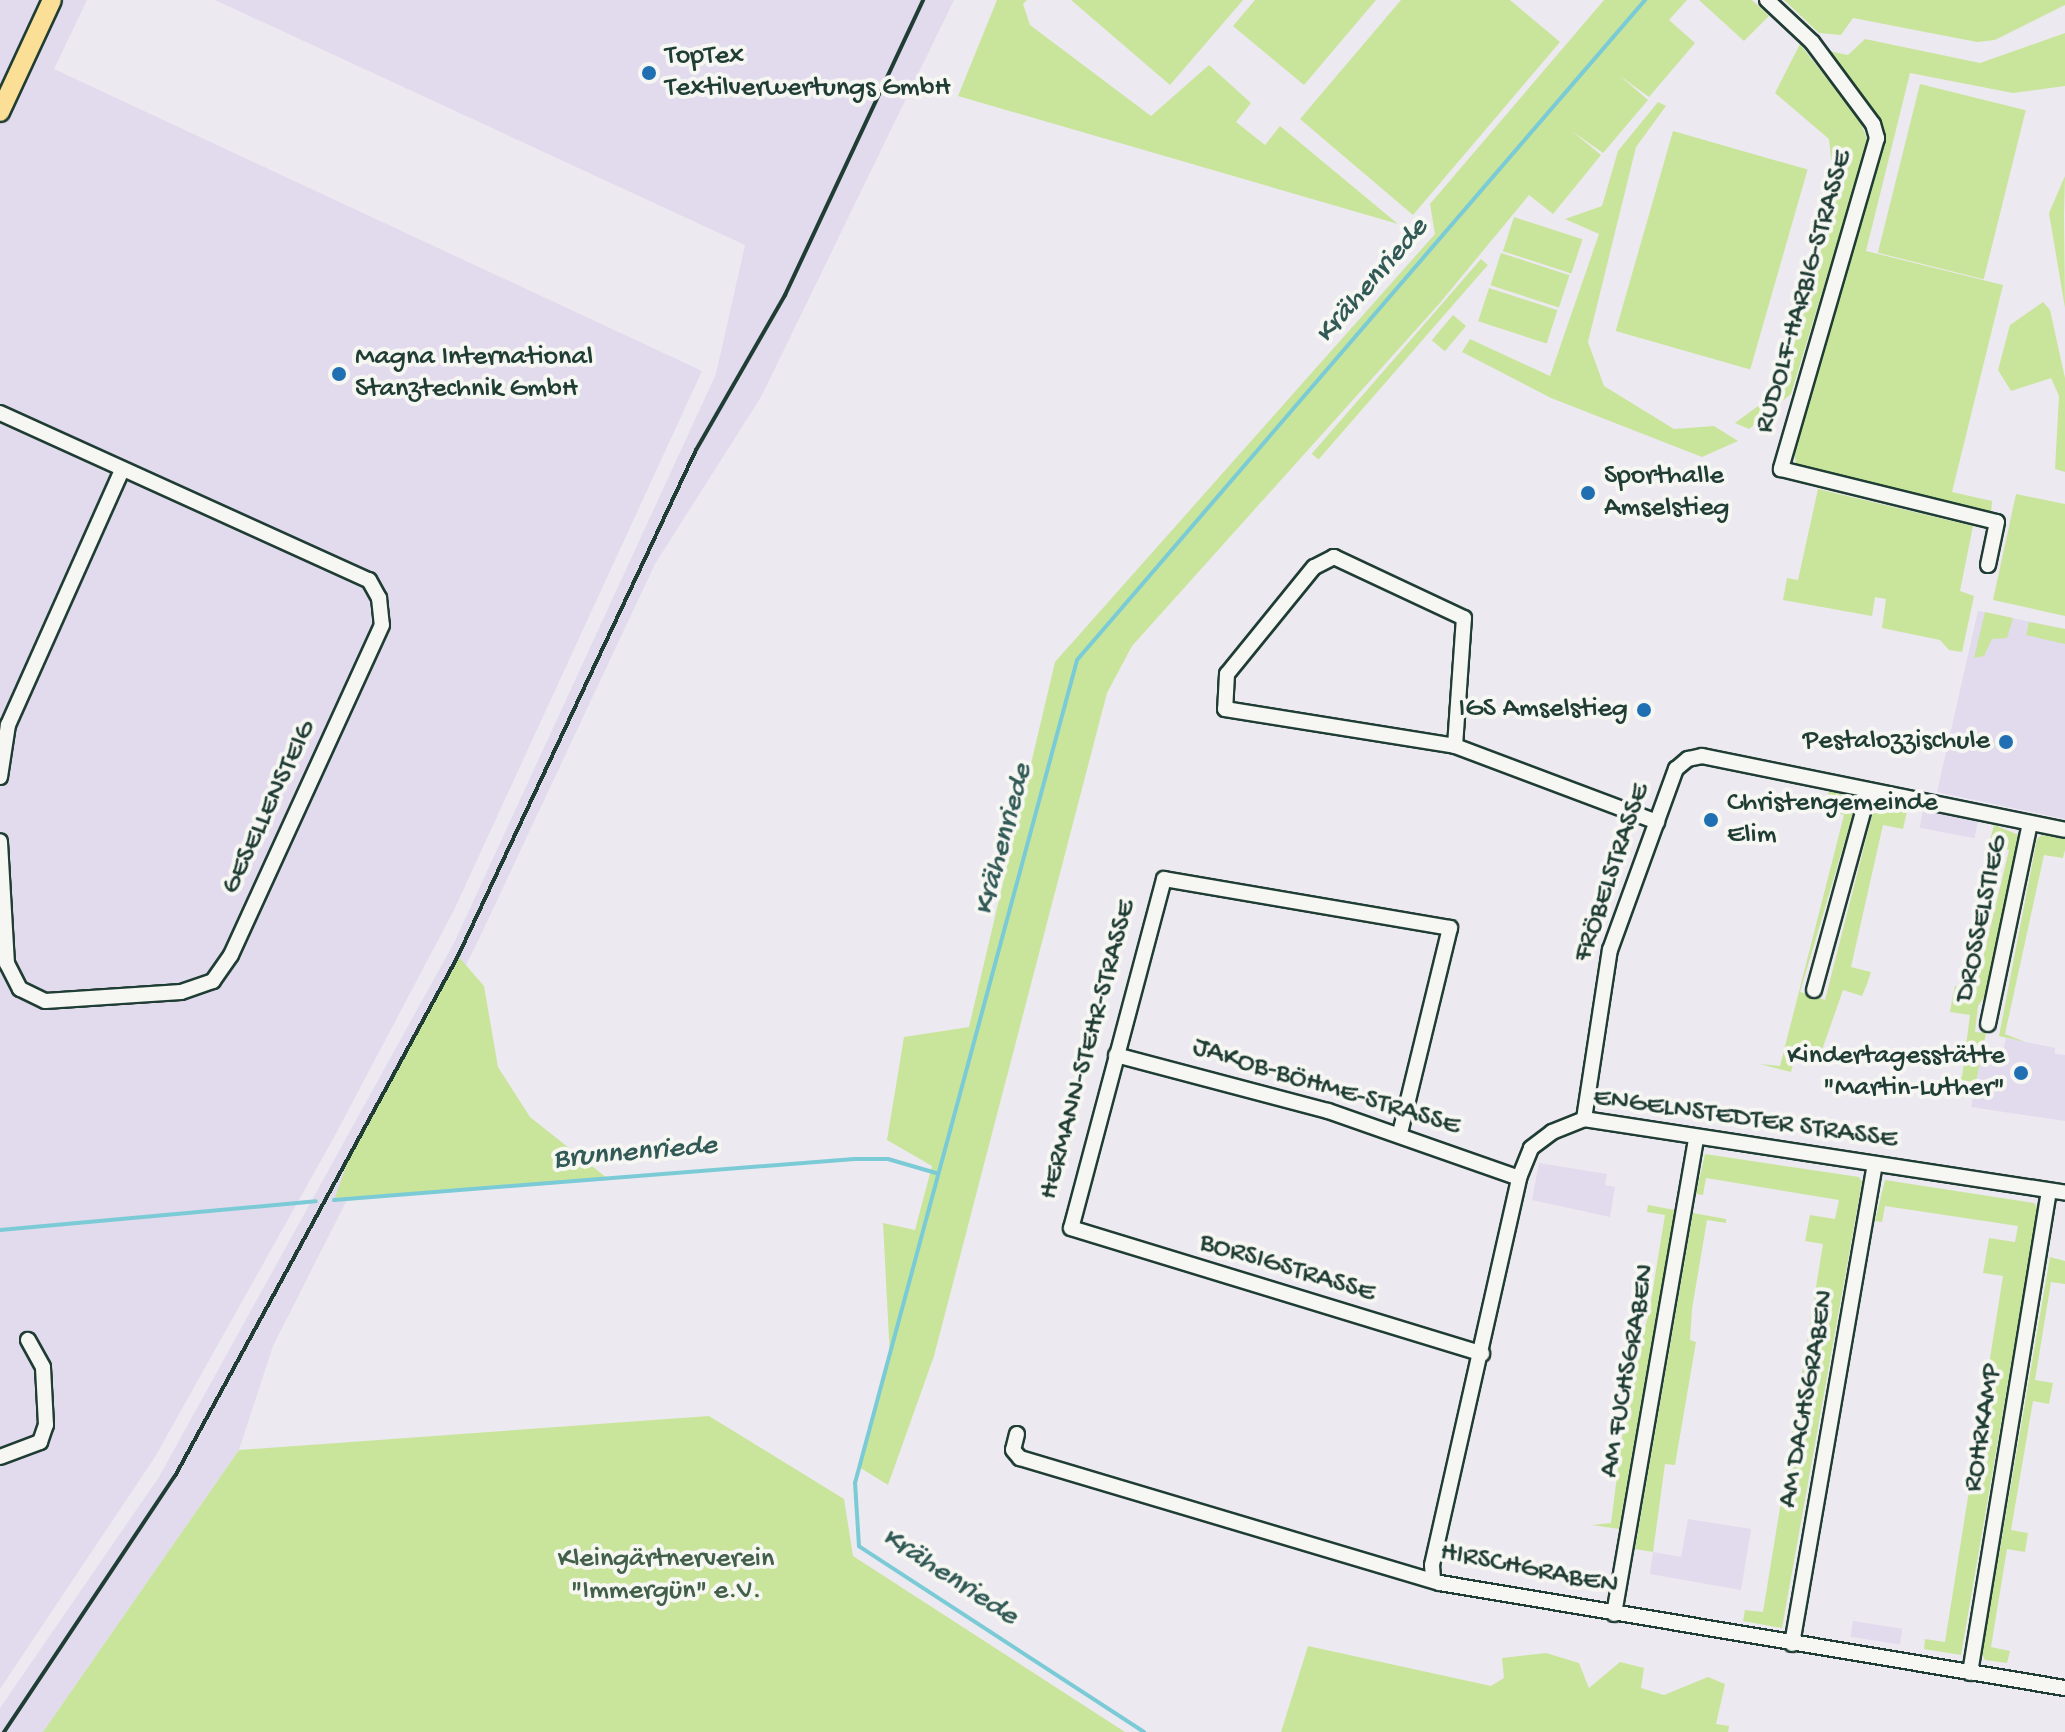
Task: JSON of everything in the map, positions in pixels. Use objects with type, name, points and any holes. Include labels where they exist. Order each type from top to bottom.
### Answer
[{"type":"main road","points":[[0,112],[52,0]]},
{"type":"street","name":"RUDOLF-HARBIG-STRASSE","points":[[1767,0],[1812,42],[1873,124],[1877,138],[1781,469],[1997,522],[1988,565]]},
{"type":"street","name":"GESELLENSTEIG","points":[[0,413],[369,580],[379,598],[382,625],[231,955],[213,981],[181,992],[45,1001],[20,989],[7,964],[0,841]]},
{"type":"street","points":[[0,777],[8,725],[122,470]]},
{"type":"street","points":[[1455,746],[1464,618],[1334,557],[1314,567],[1230,667],[1225,709],[1455,746],[1657,822]]},
{"type":"street","name":"FRÖBELSTRASSE","points":[[1584,1119],[1610,950],[1676,769],[1702,756],[1869,790]]},
{"type":"street","points":[[1814,990],[1869,790],[2065,830]]},
{"type":"street","name":"DROSSELSTIEG","points":[[1988,1024],[2030,823]]},
{"type":"street","name":"HERMANN-STEHR-STRASSE","points":[[1077,1233],[1071,1220],[1164,879],[1450,928],[1400,1133]]},
{"type":"street","name":"JAKOB-BÖHME-STRASSE","points":[[1116,1055],[1400,1133],[1519,1178]]},
{"type":"street","name":"ENGELNSTEDTER STRASSE","points":[[1433,1579],[1432,1565],[1482,1354],[1519,1178],[1524,1160],[1543,1138],[1584,1119],[2065,1193]]},
{"type":"street","name":"AM FUCHSGRABEN","points":[[1614,1614],[1696,1137]]},
{"type":"street","name":"AM DACHSGRABEN","points":[[1792,1644],[1875,1164]]},
{"type":"street","name":"ROHRKAMP","points":[[1970,1673],[2049,1191]]},
{"type":"street","name":"BORSIGSTRASSE","points":[[1077,1233],[1482,1354]]},
{"type":"street","points":[[0,1457],[40,1442],[46,1425],[43,1367],[28,1340]]},
{"type":"street","name":"HIRSCHGRABEN","points":[[1017,1434],[1013,1450],[1020,1458],[1488,1593],[2065,1688]]},
{"type":"shaded area","points":[[0,0],[87,0],[54,69],[702,371],[454,910],[333,1139],[155,1457],[0,1689]]},
{"type":"shaded area","points":[[215,0],[954,0],[761,397],[655,564],[476,945],[273,1346],[239,1450],[43,1732],[0,1732],[0,1708],[159,1477],[455,941],[716,374],[745,245]]},
{"type":"shaded area","name":"Pestalozzischule","points":[[1978,611],[2065,629],[2065,819],[1937,792]]},
{"type":"shaded area","points":[[1923,810],[1978,821],[1975,838],[1920,828]]},
{"type":"shaded area","name":"Kindertagesstätte \"Martin-Luther\"","points":[[2006,1038],[2055,1048],[2055,1054],[2065,1055],[2065,1121],[1971,1107],[1983,1047],[2003,1051]]},
{"type":"shaded area","points":[[1539,1163],[1607,1174],[1605,1185],[1615,1187],[1610,1217],[1532,1200]]},
{"type":"shaded area","points":[[1688,1519],[1751,1529],[1741,1590],[1650,1574],[1653,1552],[1681,1557]]},
{"type":"shaded area","points":[[1853,1621],[1902,1629],[1900,1645],[1850,1637]]},
{"type":"green space","points":[[997,0],[1027,0],[1023,4],[1030,25],[1151,116],[1209,65],[1251,103],[1236,122],[1265,145],[1280,126],[1398,224],[958,96]]},
{"type":"green space","points":[[1071,0],[1243,0],[1170,85]]},
{"type":"green space","points":[[1255,0],[1376,0],[1304,85],[1233,26]]},
{"type":"green space","points":[[1401,0],[1510,0],[1560,42],[1413,215],[1300,119]]},
{"type":"green space","points":[[1604,0],[1687,0],[1669,20],[1695,43],[1649,97],[1620,76],[1648,100],[1603,153],[1572,131],[1601,155],[1553,214],[1529,195],[1439,304],[1132,646],[1107,693],[934,1356],[888,1485],[859,1467],[890,1358],[883,1223],[915,1230],[932,1166],[887,1140],[904,1037],[969,1027],[1055,662],[1435,234],[1430,204]]},
{"type":"green space","points":[[1699,0],[1752,0],[1769,16],[1744,41]]},
{"type":"green space","points":[[1784,0],[2065,0],[2065,5],[1995,40],[1977,42],[1853,18],[1841,35],[1819,33]]},
{"type":"green space","points":[[2065,33],[2065,86],[2013,93],[1910,73],[1866,251],[2003,285],[1952,492],[1992,501],[1991,515],[1797,469],[1794,453],[1884,138],[1880,120],[1829,51],[1848,55],[1865,39],[1980,63]]},
{"type":"green space","points":[[1800,44],[1861,123],[1868,142],[1791,394],[1749,429],[1735,423],[1773,395],[1787,373],[1834,188],[1829,139],[1775,93]]},
{"type":"green space","points":[[1920,84],[2026,110],[1984,279],[1878,253]]},
{"type":"green space","points":[[1658,102],[1666,106],[1636,147],[1588,342],[1604,386],[1674,429],[1714,426],[1738,441],[1702,457],[1551,398],[1462,352],[1470,339],[1550,376],[1599,234],[1565,219],[1602,206],[1618,151]]},
{"type":"green space","points":[[1673,131],[1808,170],[1750,370],[1616,331]]},
{"type":"green space","points":[[2065,176],[2064,215],[2065,308],[2049,213]]},
{"type":"green space","points":[[1514,217],[1582,239],[1571,273],[1503,251]]},
{"type":"green space","points":[[1501,253],[1569,275],[1559,308],[1490,285]]},
{"type":"green space","points":[[1481,259],[1488,265],[1319,460],[1312,454]]},
{"type":"green space","points":[[1489,288],[1557,310],[1547,344],[1478,321]]},
{"type":"green space","points":[[2043,302],[2050,310],[2065,378],[2065,472],[2055,469],[2059,396],[2051,378],[2011,391],[1998,370],[2010,325]]},
{"type":"green space","points":[[1453,315],[1466,326],[1445,351],[1432,340]]},
{"type":"green space","points":[[1818,489],[1973,526],[1960,591],[1974,596],[1962,652],[1949,650],[1940,640],[1882,628],[1886,599],[1875,597],[1872,616],[1783,600],[1787,578],[1798,580]]},
{"type":"green space","points":[[2016,494],[2065,504],[2065,616],[1993,600]]},
{"type":"green space","points":[[1985,612],[2013,618],[2007,638],[1992,639],[1984,656],[1974,658]]},
{"type":"green space","points":[[2029,622],[2065,629],[2065,644],[2026,635]]},
{"type":"green space","points":[[1829,790],[1857,800],[1800,992],[1825,1000],[1875,804],[1908,807],[1903,829],[1883,825],[1851,967],[1871,972],[1867,984],[1862,996],[1843,990],[1822,1050],[1841,1057],[1798,1046],[1791,1072],[1760,1064],[1780,1066],[1844,815],[1825,809]]},
{"type":"green space","points":[[1994,825],[2019,835],[1985,996],[1978,1006],[1975,1032],[1986,1033],[1976,1082],[1942,1078],[1962,1077],[1970,1015],[1950,1012],[1952,1000],[1955,986],[1975,991],[2009,850],[1989,844]]},
{"type":"green space","points":[[2042,835],[2065,839],[2065,850],[2063,858],[2044,855],[2005,1034],[2025,1042],[1999,1036],[2037,839]]},
{"type":"green space","points":[[458,956],[484,986],[498,1067],[530,1117],[607,1178],[334,1200],[351,1153]]},
{"type":"green space","points":[[1705,1154],[1859,1177],[1862,1182],[1782,1628],[1743,1621],[1745,1610],[1763,1612],[1823,1244],[1805,1241],[1810,1215],[1835,1219],[1839,1200],[1706,1178],[1703,1195],[1696,1194]]},
{"type":"green space","points":[[1885,1180],[2034,1203],[2038,1208],[1961,1655],[1924,1649],[1925,1639],[1945,1642],[2003,1276],[1983,1273],[1989,1238],[2015,1242],[2018,1226],[1885,1206],[1882,1222],[1875,1221]]},
{"type":"green space","points":[[1648,1205],[1675,1210],[1619,1529],[1592,1525],[1611,1523],[1634,1344],[1640,1345],[1649,1313],[1665,1215],[1647,1212]]},
{"type":"green space","points":[[1693,1213],[1726,1219],[1726,1223],[1707,1220],[1692,1309],[1690,1340],[1696,1342],[1675,1465],[1665,1464],[1653,1552],[1635,1549]]},
{"type":"green space","points":[[2050,1257],[2065,1261],[2065,1284],[2051,1282],[2035,1380],[2053,1383],[2049,1404],[2033,1401],[2011,1530],[2028,1533],[2025,1552],[2007,1549],[1991,1647],[2010,1651],[2007,1663],[1985,1660],[1982,1654]]},
{"type":"green space","name":"Kleingärtnerverein \"Immergün\" e.V.","points":[[709,1416],[844,1499],[853,1556],[1125,1732],[43,1732],[239,1450]]},
{"type":"green space","points":[[1308,1646],[1491,1686],[1504,1678],[1502,1658],[1546,1653],[1579,1663],[1589,1688],[1620,1662],[1644,1668],[1641,1688],[1664,1695],[1708,1677],[1725,1684],[1716,1724],[1729,1726],[1728,1732],[1281,1732]]},
{"type":"waterway","name":"Krähenriede","points":[[1144,1732],[859,1546],[855,1483],[1077,660],[1645,0]]},
{"type":"waterway","name":"Brunnenriede","points":[[334,1200],[854,1159],[888,1159],[936,1173]]},
{"type":"waterway","name":"Brunnenriede","points":[[0,1230],[316,1201]]},
{"type":"railway","points":[[4,1732],[175,1476],[458,956],[696,450],[785,295],[923,0]]},
{"type":"place","name":"TopTex Textilverwertungs GmbH","points":[[649,73]]},
{"type":"place","name":"Magna International Stanztechnik GmbH","points":[[339,374]]},
{"type":"place","name":"Sporthalle Amselstieg","points":[[1588,493]]},
{"type":"place","name":"IGS Amselstieg","points":[[1644,710]]},
{"type":"place","name":"Pestalozzischule","points":[[2006,742]]},
{"type":"place","name":"Christengemeinde Elim","points":[[1711,820]]},
{"type":"place","name":"Kindertagesstätte \"Martin-Luther\"","points":[[2021,1073]]}]
